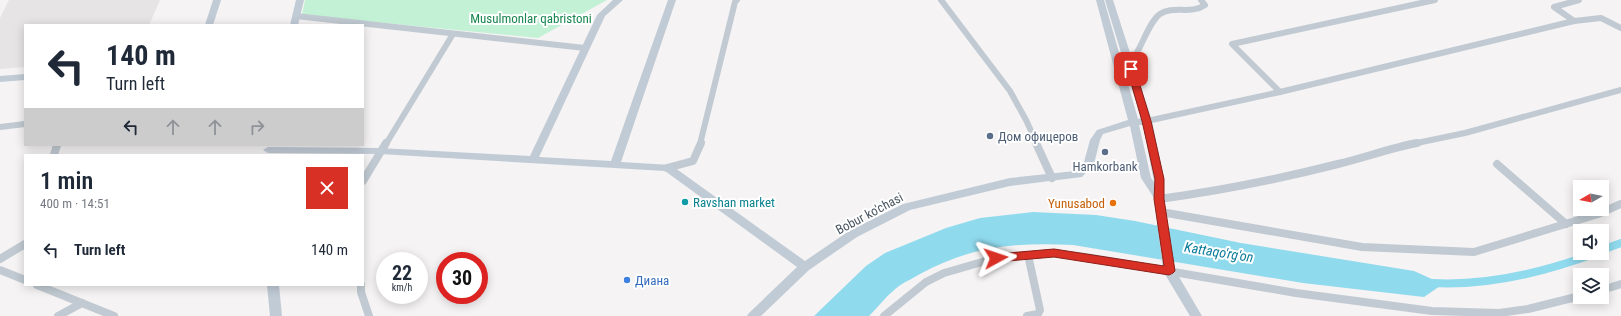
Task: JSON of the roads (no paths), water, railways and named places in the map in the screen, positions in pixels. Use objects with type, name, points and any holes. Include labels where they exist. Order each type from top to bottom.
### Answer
[{"type":"street","points":[[209,24],[217,0]]},
{"type":"street","points":[[294,24],[300,0]]},
{"type":"street","points":[[533,160],[601,15],[611,4],[619,0]]},
{"type":"street","points":[[615,165],[672,0]]},
{"type":"street","points":[[268,150],[380,151],[667,168],[693,161],[703,137],[735,2],[737,0]]},
{"type":"street","points":[[941,0],[1010,91],[1026,120],[1052,178]]},
{"type":"street","points":[[1100,0],[1134,122],[1146,178],[1159,199]]},
{"type":"street","points":[[1109,0],[1147,121],[1160,179],[1159,199],[1169,268],[1196,316]]},
{"type":"street","points":[[1127,56],[1136,54],[1158,16],[1166,11],[1196,9],[1203,7],[1205,5],[1201,0]]},
{"type":"street","points":[[1280,92],[1232,44],[1435,0]]},
{"type":"street","points":[[1574,21],[1554,7],[1556,5],[1579,0]]},
{"type":"street","points":[[296,16],[585,48]]},
{"type":"street","points":[[1134,122],[1147,121],[1280,92],[1574,21],[1601,18],[1621,28]]},
{"type":"street","points":[[364,179],[453,34]]},
{"type":"street","points":[[0,79],[24,76]]},
{"type":"street","points":[[1159,199],[1217,191],[1338,164],[1391,148],[1465,133],[1621,90]]},
{"type":"street","name":"Bobur ko'chasi","points":[[753,316],[805,267],[853,234],[907,207],[1010,182],[1078,174],[1084,170],[1088,164],[1095,140],[1100,132],[1110,127],[1134,122]]},
{"type":"street","points":[[0,127],[24,124]]},
{"type":"street","points":[[1497,164],[1566,224]]},
{"type":"street","points":[[667,168],[805,267]]},
{"type":"street","points":[[1162,217],[1362,247],[1474,252],[1598,214],[1621,204]]},
{"type":"street","points":[[0,259],[24,245]]},
{"type":"street","points":[[884,316],[926,282],[944,273],[996,258],[1054,253],[1169,268],[1296,293],[1403,308],[1500,315],[1573,298]]},
{"type":"street","points":[[1026,316],[1038,314],[1040,310],[1028,255]]},
{"type":"street","points":[[0,270],[24,280]]},
{"type":"street","points":[[1609,288],[1621,284]]},
{"type":"street","points":[[39,286],[114,316]]},
{"type":"street","points":[[273,286],[276,316]]},
{"type":"street","points":[[361,286],[361,292],[369,316]]},
{"type":"street","points":[[58,316],[82,303]]},
{"type":"water","points":[[1033,212],[1096,215],[1135,221],[1241,243],[1414,271],[1443,284],[1424,297],[1303,283],[1073,245],[1013,245],[958,257],[920,274],[895,289],[869,316],[814,316],[866,266],[885,253],[946,228],[980,218]]},
{"type":"waterway","name":"Kattaqo'rg'on","points":[[1609,247],[1621,243]]},
{"type":"waterway","name":"Kattaqo'rg'on","points":[[1432,283],[1495,280],[1536,272],[1577,260]]},
{"type":"place","name":"Дом офицеров","points":[[990,136]]},
{"type":"place","name":"Hamkorbank","points":[[1105,152]]},
{"type":"place","name":"Ravshan market","points":[[685,202]]},
{"type":"place","name":"Yunusabod","points":[[1113,203]]},
{"type":"place","name":"Диана","points":[[627,280]]},
{"type":"park label","name":"Musulmonlar qabristoni","points":[[531,18]]}]
